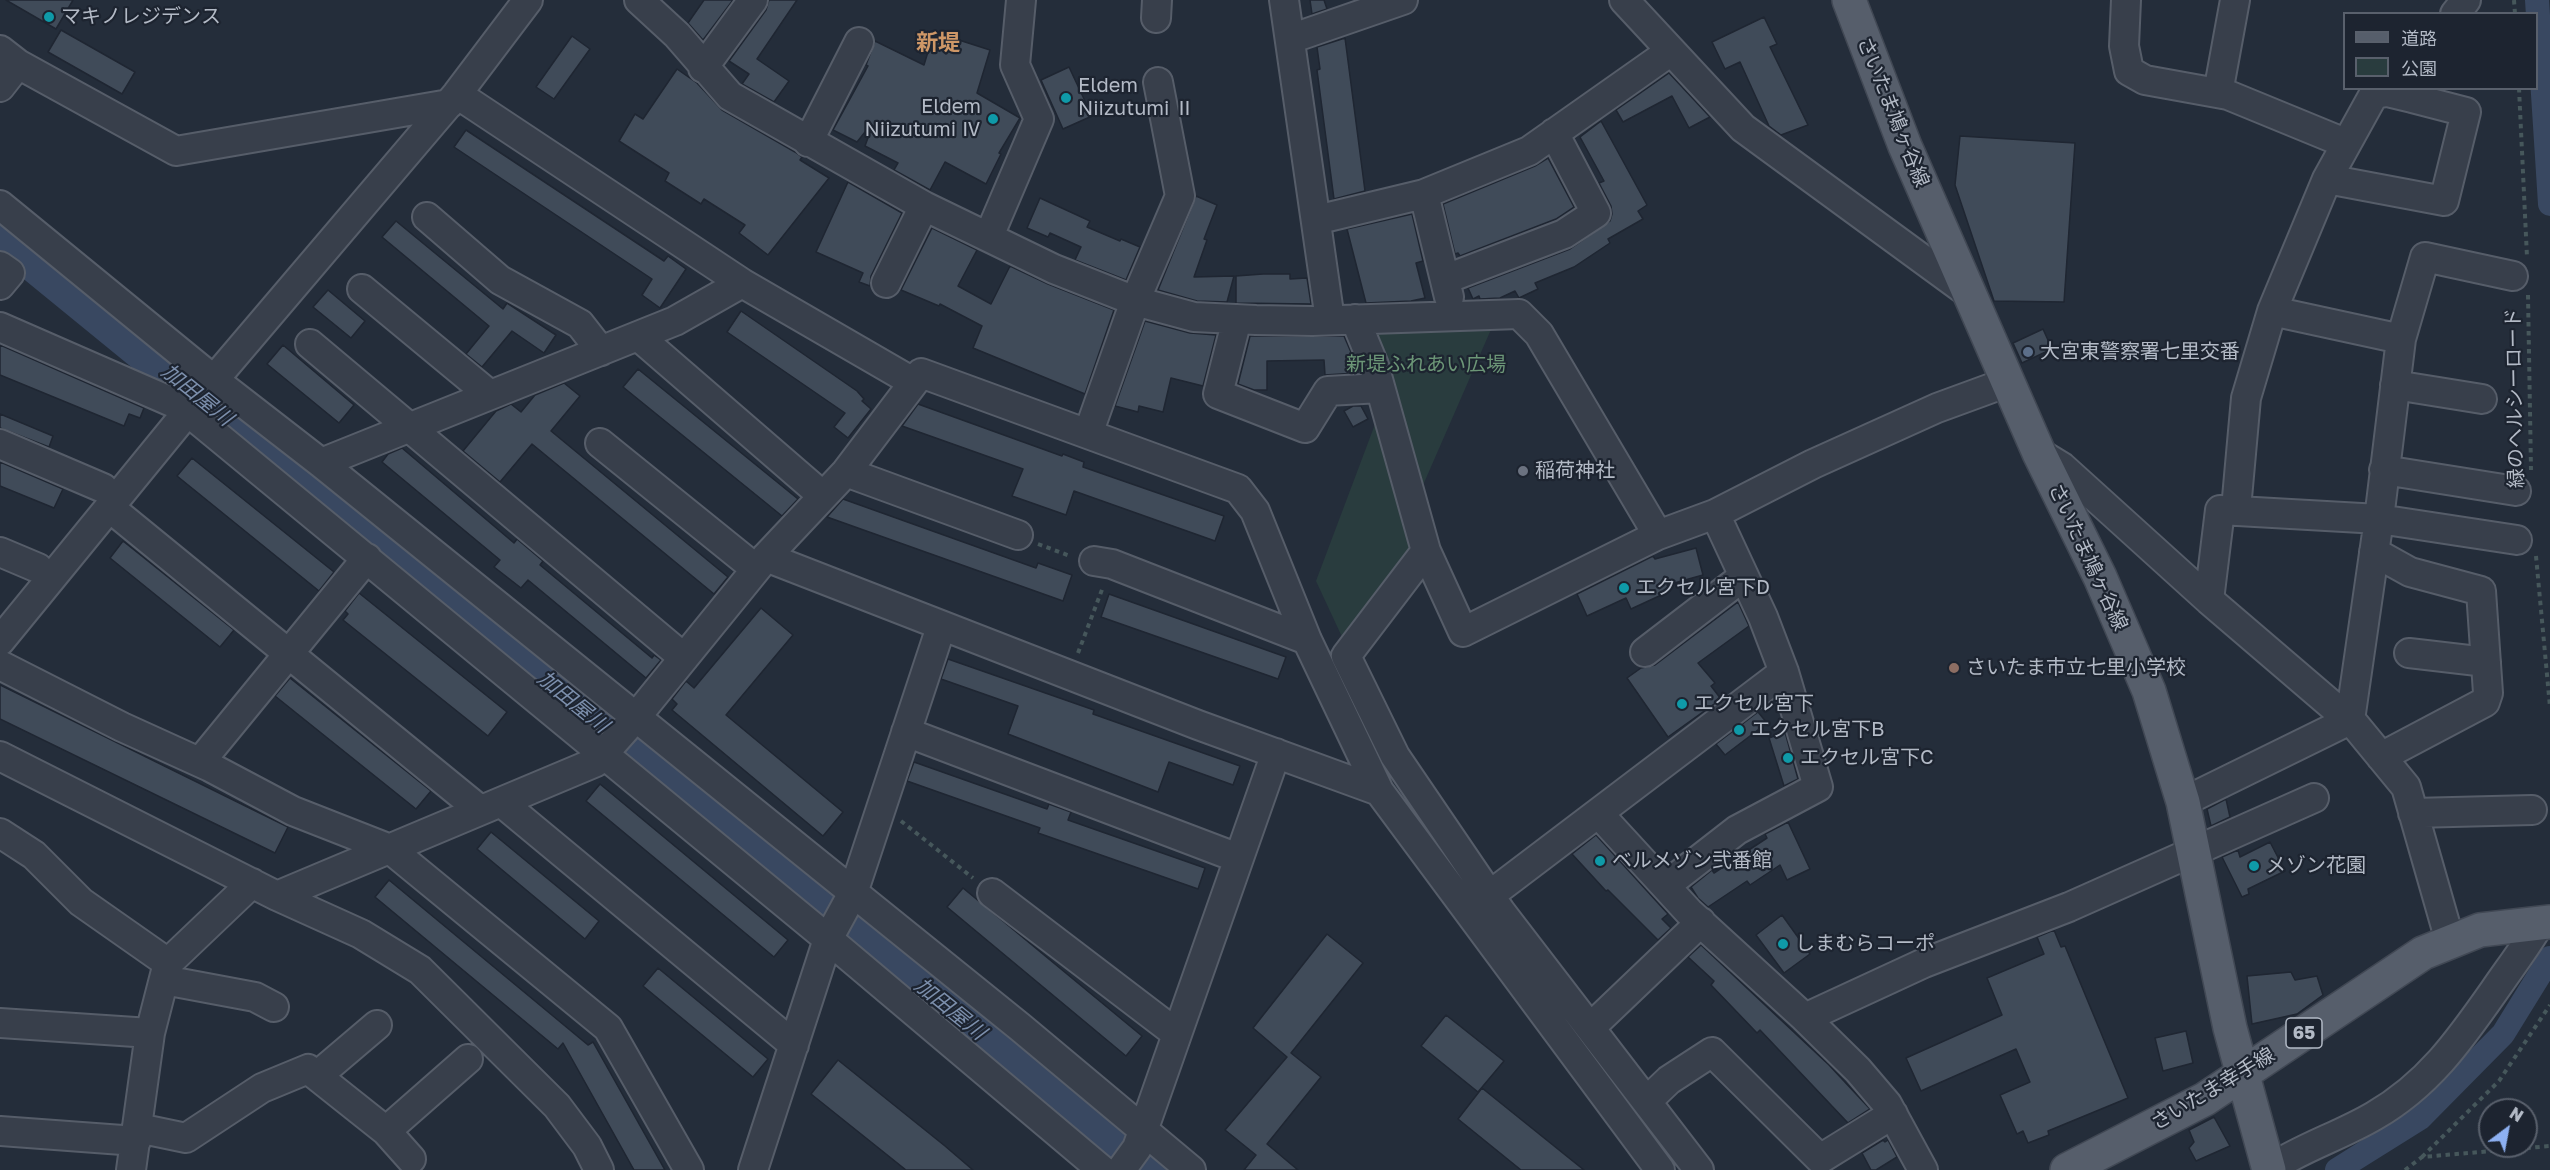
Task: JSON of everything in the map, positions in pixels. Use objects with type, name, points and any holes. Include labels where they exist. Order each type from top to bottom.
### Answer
[{"type":"main road","name":"さいたま鳩ヶ谷線","points":[[1849,0],[1905,146],[2039,453],[2100,577],[2149,691],[2183,802],[2242,1076],[2269,1170]]},
{"type":"main road","name":"さいたま幸手線","points":[[2067,1170],[2205,1099],[2398,968],[2450,941],[2480,930],[2545,922]]},
{"type":"street","points":[[0,613],[38,568],[106,497],[195,397],[453,99],[528,0]]},
{"type":"street","points":[[639,0],[677,35],[703,68],[730,96],[924,206],[1054,269],[1135,301],[1194,317],[1237,319],[1342,320],[1519,314],[1539,334],[1650,526],[1658,535]]},
{"type":"street","points":[[703,68],[753,0]]},
{"type":"street","points":[[989,236],[1039,119],[1015,65],[1021,0]]},
{"type":"street","points":[[1284,0],[1316,220],[1342,320],[1374,365],[1426,551],[1462,632],[1658,535],[1715,514],[1813,464],[1916,417],[2008,382]]},
{"type":"street","points":[[1290,39],[1403,0]]},
{"type":"street","points":[[1624,0],[1743,128],[1970,294]]},
{"type":"street","points":[[2126,0],[2124,46],[2129,71],[2145,80],[2228,95],[2345,143]]},
{"type":"street","points":[[2218,93],[2235,0]]},
{"type":"street","points":[[2457,12],[2466,0]]},
{"type":"street","points":[[808,142],[859,42]]},
{"type":"street","points":[[1316,220],[1424,194],[1529,151],[1671,51]]},
{"type":"street","points":[[0,87],[9,57],[176,151],[453,99],[742,283],[913,382]]},
{"type":"street","points":[[1088,434],[1135,301],[1180,196],[1158,82]]},
{"type":"street","points":[[2236,509],[2246,398],[2272,311],[2327,179],[2345,143],[2374,94],[2414,93],[2466,112],[2444,201],[2327,179]]},
{"type":"street","points":[[1446,279],[1564,234],[1596,213],[1554,133]]},
{"type":"street","points":[[1424,194],[1446,279],[1452,316]]},
{"type":"street","points":[[0,205],[195,397],[367,558],[618,736],[853,893],[1020,1027],[1125,1157]]},
{"type":"street","points":[[886,283],[924,206]]},
{"type":"street","points":[[427,217],[500,280],[580,324],[601,351]]},
{"type":"street","points":[[2350,720],[2379,519],[2401,339],[2424,257],[2523,277]]},
{"type":"street","points":[[0,266],[10,273],[0,285]]},
{"type":"street","points":[[321,463],[675,321],[742,283]]},
{"type":"street","points":[[362,289],[490,395]]},
{"type":"street","points":[[2272,311],[2401,339]]},
{"type":"street","points":[[1237,319],[1218,394],[1305,428],[1328,391],[1380,388]]},
{"type":"street","points":[[0,327],[195,397],[321,463],[618,736],[828,939],[1125,1157],[1191,1170]]},
{"type":"street","points":[[638,336],[823,496]]},
{"type":"street","points":[[310,344],[407,428],[684,658]]},
{"type":"street","points":[[277,896],[596,762],[761,563],[846,472],[921,373],[1238,489],[1255,511],[1307,640],[1379,791],[1660,1170]]},
{"type":"street","points":[[2395,385],[2482,399]]},
{"type":"street","points":[[600,443],[761,563],[940,627],[1379,791]]},
{"type":"street","points":[[0,444],[106,497],[289,654],[490,806],[794,1045]]},
{"type":"street","points":[[2039,453],[2062,467],[2208,600],[2350,720],[2406,787],[2450,941]]},
{"type":"street","points":[[2384,470],[2524,484]]},
{"type":"street","points":[[846,472],[1018,536]]},
{"type":"street","points":[[0,641],[106,497]]},
{"type":"street","points":[[2208,600],[2220,510],[2236,509],[2379,519],[2527,544]]},
{"type":"street","points":[[1665,886],[1737,830],[1818,788],[1784,672],[1763,617],[1715,514]]},
{"type":"street","points":[[1426,551],[1346,656],[1395,756],[1490,895],[1699,1170]]},
{"type":"street","points":[[0,552],[38,568]]},
{"type":"street","points":[[2374,552],[2410,572],[2481,591],[2488,693],[2485,702],[2381,757]]},
{"type":"street","points":[[200,762],[367,558]]},
{"type":"street","points":[[1103,563],[1307,640]]},
{"type":"street","points":[[1645,652],[1744,576]]},
{"type":"street","points":[[753,1170],[828,939],[853,893],[940,627]]},
{"type":"street","points":[[2409,653],[2486,662]]},
{"type":"street","points":[[0,665],[122,727],[200,762],[293,811],[390,849],[608,1028],[689,1170]]},
{"type":"street","points":[[1490,895],[1784,672]]},
{"type":"street","points":[[2183,802],[2350,720]]},
{"type":"street","points":[[906,732],[1238,858]]},
{"type":"street","points":[[1125,1157],[1177,1034],[1276,753]]},
{"type":"street","points":[[0,756],[277,896],[362,934],[420,970],[557,1106],[587,1146],[599,1170]]},
{"type":"street","points":[[1805,1018],[1924,963],[2069,907],[2314,798]]},
{"type":"street","points":[[2413,813],[2532,810]]},
{"type":"street","points":[[1598,813],[1701,922],[1858,1070],[1887,1104],[1923,1170]]},
{"type":"street","points":[[0,833],[34,855],[81,902],[166,972],[255,997],[274,1007]]},
{"type":"street","points":[[132,1170],[150,1033],[166,972],[252,883]]},
{"type":"street","points":[[992,893],[1177,1034]]},
{"type":"street","points":[[1590,1028],[1701,922]]},
{"type":"street","points":[[2269,1170],[2291,1155],[2374,1117],[2406,1095],[2453,1049],[2545,922]]},
{"type":"street","points":[[0,1023],[150,1033]]},
{"type":"street","points":[[317,1077],[377,1025]]},
{"type":"street","points":[[1647,1101],[1669,1080],[1712,1052],[1820,1160],[1893,1114]]},
{"type":"street","points":[[386,1131],[468,1059]]},
{"type":"street","points":[[0,1131],[186,1138],[262,1088],[308,1069],[386,1131],[411,1159]]},
{"type":"path","name":"緑のヘルシーロード","points":[[2519,90],[2524,484]]},
{"type":"path","points":[[1018,536],[1062,554],[1103,563],[1069,676]]},
{"type":"path","points":[[2527,544],[2550,707]]},
{"type":"path","points":[[882,805],[992,893]]},
{"type":"path","points":[[2405,1170],[2422,1157],[2499,1081],[2550,1005]]},
{"type":"path","points":[[2422,1157],[2550,1146]]},
{"type":"green space","name":"新堤ふれあい広場","points":[[1496,318],[1420,492],[1366,323]]},
{"type":"green space","name":"新堤ふれあい広場","points":[[1380,411],[1417,541],[1343,639],[1316,581]]},
{"type":"building","name":"マキノレジデンス","points":[[6,0],[73,0],[56,29]]},
{"type":"building","points":[[704,0],[733,0],[703,40],[688,23]]},
{"type":"building","points":[[769,0],[797,0],[757,59],[789,81],[774,102],[742,84],[749,74],[729,61],[766,10]]},
{"type":"building","points":[[1310,0],[1324,0],[1327,9],[1312,14]]},
{"type":"building","points":[[1764,17],[1777,44],[1770,47],[1808,125],[1781,135],[1769,126],[1740,62],[1725,69],[1712,42]]},
{"type":"building","points":[[61,30],[135,72],[122,94],[48,52]]},
{"type":"building","points":[[934,32],[990,50],[977,93],[1020,118],[999,153],[1001,154],[986,184],[945,162],[930,190],[894,170],[898,163],[865,146],[869,135],[865,132],[857,142],[833,130],[868,66],[866,65],[875,41],[924,65]]},
{"type":"building","points":[[572,36],[590,49],[554,99],[536,87]]},
{"type":"building","points":[[1345,38],[1365,191],[1334,199],[1317,70],[1320,69],[1317,47]]},
{"type":"building","name":"Eldem Niizutumi Ⅱ","points":[[1069,67],[1092,116],[1063,129],[1041,80]]},
{"type":"building","points":[[677,69],[697,83],[722,110],[795,152],[802,157],[800,160],[829,178],[768,255],[739,233],[745,225],[704,199],[701,204],[665,181],[669,173],[619,141],[635,114],[643,119]]},
{"type":"building","points":[[1669,73],[1710,117],[1689,128],[1672,96],[1623,122],[1616,110]]},
{"type":"building","points":[[1601,121],[1647,205],[1638,211],[1643,219],[1608,239],[1610,243],[1574,267],[1535,283],[1538,289],[1519,298],[1515,291],[1500,298],[1480,299],[1479,296],[1473,299],[1468,288],[1570,249],[1610,221],[1611,206],[1599,183],[1604,181],[1580,137]]},
{"type":"building","points":[[466,130],[664,261],[668,256],[686,269],[660,308],[642,295],[652,279],[454,147]]},
{"type":"building","points":[[1960,136],[2075,143],[2064,302],[1994,301],[1955,185]]},
{"type":"building","points":[[1548,158],[1574,207],[1556,219],[1460,256],[1458,253],[1455,254],[1443,204],[1535,166]]},
{"type":"building","points":[[848,182],[902,213],[871,276],[870,286],[859,282],[863,273],[816,252]]},
{"type":"building","points":[[1196,196],[1217,205],[1204,239],[1207,240],[1194,277],[1234,276],[1227,302],[1197,301],[1158,290]]},
{"type":"building","points":[[1040,198],[1090,221],[1087,227],[1140,247],[1126,280],[1075,260],[1081,247],[1050,233],[1048,237],[1027,228]]},
{"type":"building","points":[[1412,214],[1423,261],[1416,263],[1425,298],[1411,301],[1366,303],[1347,229]]},
{"type":"building","points":[[396,221],[503,309],[507,303],[556,335],[544,353],[512,331],[482,367],[466,354],[489,326],[382,237]]},
{"type":"building","points":[[932,228],[977,250],[958,286],[991,304],[1010,266],[1114,310],[1085,394],[973,348],[982,326],[940,304],[939,306],[901,290]]},
{"type":"building","points":[[1290,274],[1290,279],[1307,278],[1311,304],[1236,303],[1236,276]]},
{"type":"building","points":[[328,290],[365,321],[351,338],[313,307]]},
{"type":"building","points":[[741,311],[857,391],[864,399],[862,401],[871,409],[848,438],[834,427],[845,413],[727,332]]},
{"type":"building","points":[[1145,321],[1190,333],[1216,335],[1203,386],[1171,378],[1163,412],[1139,406],[1138,412],[1115,406]]},
{"type":"building","points":[[2043,329],[2052,349],[2022,363],[2013,343]]},
{"type":"building","points":[[1250,336],[1344,336],[1356,364],[1356,373],[1325,375],[1324,360],[1267,361],[1267,390],[1254,390],[1238,384]]},
{"type":"building","points":[[0,345],[144,408],[140,418],[129,414],[124,426],[0,375]]},
{"type":"building","points":[[283,345],[354,405],[339,423],[267,364]]},
{"type":"building","points":[[638,369],[798,499],[782,516],[623,387]]},
{"type":"building","points":[[564,383],[580,396],[551,431],[728,577],[714,594],[532,444],[500,482],[463,451],[496,411],[511,404],[521,412],[535,395]]},
{"type":"building","points":[[918,404],[1062,456],[1063,454],[1084,462],[1083,467],[1224,516],[1215,541],[1074,491],[1066,515],[1012,496],[1023,469],[902,426]]},
{"type":"building","points":[[1353,406],[1361,406],[1368,419],[1353,427],[1344,411]]},
{"type":"building","points":[[0,414],[53,436],[49,447],[0,428]]},
{"type":"building","points":[[402,448],[514,543],[517,539],[543,561],[540,565],[652,658],[654,655],[661,660],[646,678],[528,580],[521,588],[494,567],[500,560],[382,462],[388,454]]},
{"type":"building","points":[[192,458],[334,572],[319,591],[177,476]]},
{"type":"building","points":[[0,462],[63,489],[54,508],[0,486]]},
{"type":"building","points":[[843,499],[1036,568],[1038,563],[1072,575],[1063,601],[827,517]]},
{"type":"building","points":[[123,541],[234,630],[220,647],[110,558]]},
{"type":"building","name":"エクセル宮下D","points":[[1696,548],[1703,575],[1667,585],[1670,591],[1631,609],[1626,598],[1587,616],[1577,594],[1653,556],[1655,559]]},
{"type":"building","points":[[359,593],[507,712],[488,736],[343,620],[348,614],[345,611]]},
{"type":"building","points":[[1109,594],[1286,657],[1278,679],[1101,617]]},
{"type":"building","points":[[1738,602],[1749,626],[1698,663],[1715,683],[1711,686],[1721,699],[1668,737],[1627,678],[1641,668],[1655,665]]},
{"type":"building","points":[[761,608],[793,635],[726,715],[843,812],[823,836],[672,710],[677,704],[672,699],[686,681],[694,688]]},
{"type":"building","points":[[948,659],[1094,710],[1093,714],[1240,766],[1233,785],[1169,762],[1158,792],[1008,734],[1018,706],[941,679]]},
{"type":"building","points":[[290,678],[431,791],[416,809],[275,696]]},
{"type":"building","points":[[0,685],[288,827],[275,853],[0,719]]},
{"type":"building","name":"エクセル宮下B","points":[[1758,712],[1767,723],[1725,755],[1716,744]]},
{"type":"building","name":"エクセル宮下C","points":[[1785,732],[1798,779],[1784,786],[1769,738]]},
{"type":"building","points":[[914,762],[1047,809],[1049,804],[1071,812],[1068,820],[1205,868],[1198,889],[1038,833],[1040,828],[907,781]]},
{"type":"building","points":[[600,784],[788,940],[774,957],[586,801]]},
{"type":"building","points":[[2226,799],[2230,817],[2211,826],[2207,809]]},
{"type":"building","points":[[1788,822],[1810,869],[1787,880],[1780,865],[1750,885],[1747,881],[1708,907],[1698,898],[1691,887],[1712,870],[1714,873],[1767,838],[1765,834]]},
{"type":"building","points":[[491,832],[599,921],[585,939],[477,849]]},
{"type":"building","points":[[1596,835],[1668,914],[1662,919],[1671,928],[1658,940],[1608,890],[1606,891],[1572,854]]},
{"type":"building","name":"メゾン花園","points":[[2270,842],[2285,871],[2248,889],[2249,894],[2242,897],[2222,857],[2238,850],[2240,857]]},
{"type":"building","points":[[389,880],[588,1045],[593,1042],[665,1170],[634,1170],[563,1043],[558,1049],[375,897]]},
{"type":"building","points":[[963,888],[1142,1036],[1126,1056],[947,907]]},
{"type":"building","name":"しまむらコーポ","points":[[1782,915],[1810,954],[1784,973],[1756,935]]},
{"type":"building","points":[[2054,930],[2061,947],[2065,946],[2128,1098],[2048,1131],[2049,1135],[2028,1143],[2023,1131],[2017,1134],[2000,1095],[2030,1082],[2016,1049],[1921,1091],[1906,1058],[2002,1015],[1987,978],[2044,954],[2037,937]]},
{"type":"building","points":[[1327,934],[1363,963],[1291,1053],[1321,1077],[1267,1144],[1298,1170],[1244,1170],[1256,1155],[1225,1130],[1287,1057],[1253,1028]]},
{"type":"building","points":[[1701,945],[1829,1065],[1870,1109],[1848,1123],[1760,1030],[1757,1033],[1711,985],[1714,981],[1688,957]]},
{"type":"building","points":[[658,968],[768,1059],[753,1077],[643,986]]},
{"type":"building","points":[[2291,972],[2295,980],[2317,976],[2323,995],[2297,1014],[2252,1024],[2247,976]]},
{"type":"building","points":[[1446,1015],[1504,1061],[1478,1092],[1421,1046]]},
{"type":"building","points":[[2186,1031],[2193,1063],[2163,1071],[2155,1038]]},
{"type":"building","points":[[838,1060],[973,1170],[906,1170],[811,1094]]},
{"type":"building","points":[[1482,1088],[1584,1170],[1521,1170],[1458,1119]]},
{"type":"building","points":[[2214,1117],[2230,1146],[2196,1161],[2189,1148],[2194,1142],[2189,1130]]},
{"type":"building","points":[[1883,1140],[1885,1142],[1888,1140],[1897,1157],[1876,1170],[1871,1170],[1862,1153]]},
{"type":"waterway","points":[[2537,0],[2538,12]]},
{"type":"waterway","points":[[2538,16],[2550,204]]},
{"type":"waterway","name":"加田屋川","points":[[0,234],[1146,1170]]},
{"type":"waterway","points":[[2337,1170],[2420,1118],[2503,1034],[2550,958]]},
{"type":"place","name":"マキノレジデンス","points":[[49,17]]},
{"type":"place","name":"Eldem Niizutumi Ⅱ","points":[[1066,98]]},
{"type":"place","name":"Eldem Niizutumi Ⅳ","points":[[993,119]]},
{"type":"place","name":"大宮東警察署七里交番","points":[[2028,352]]},
{"type":"place","name":"稲荷神社","points":[[1523,471]]},
{"type":"place","name":"エクセル宮下D","points":[[1624,588]]},
{"type":"place","name":"さいたま市立七里小学校","points":[[1954,668]]},
{"type":"place","name":"エクセル宮下","points":[[1682,704]]},
{"type":"place","name":"エクセル宮下B","points":[[1739,730]]},
{"type":"place","name":"エクセル宮下C","points":[[1788,758]]},
{"type":"place","name":"ベルメゾン弐番館","points":[[1600,861]]},
{"type":"place","name":"メゾン花園","points":[[2254,866]]},
{"type":"place","name":"しまむらコーポ","points":[[1783,944]]},
{"type":"district","name":"新堤","points":[[938,43]]}]
